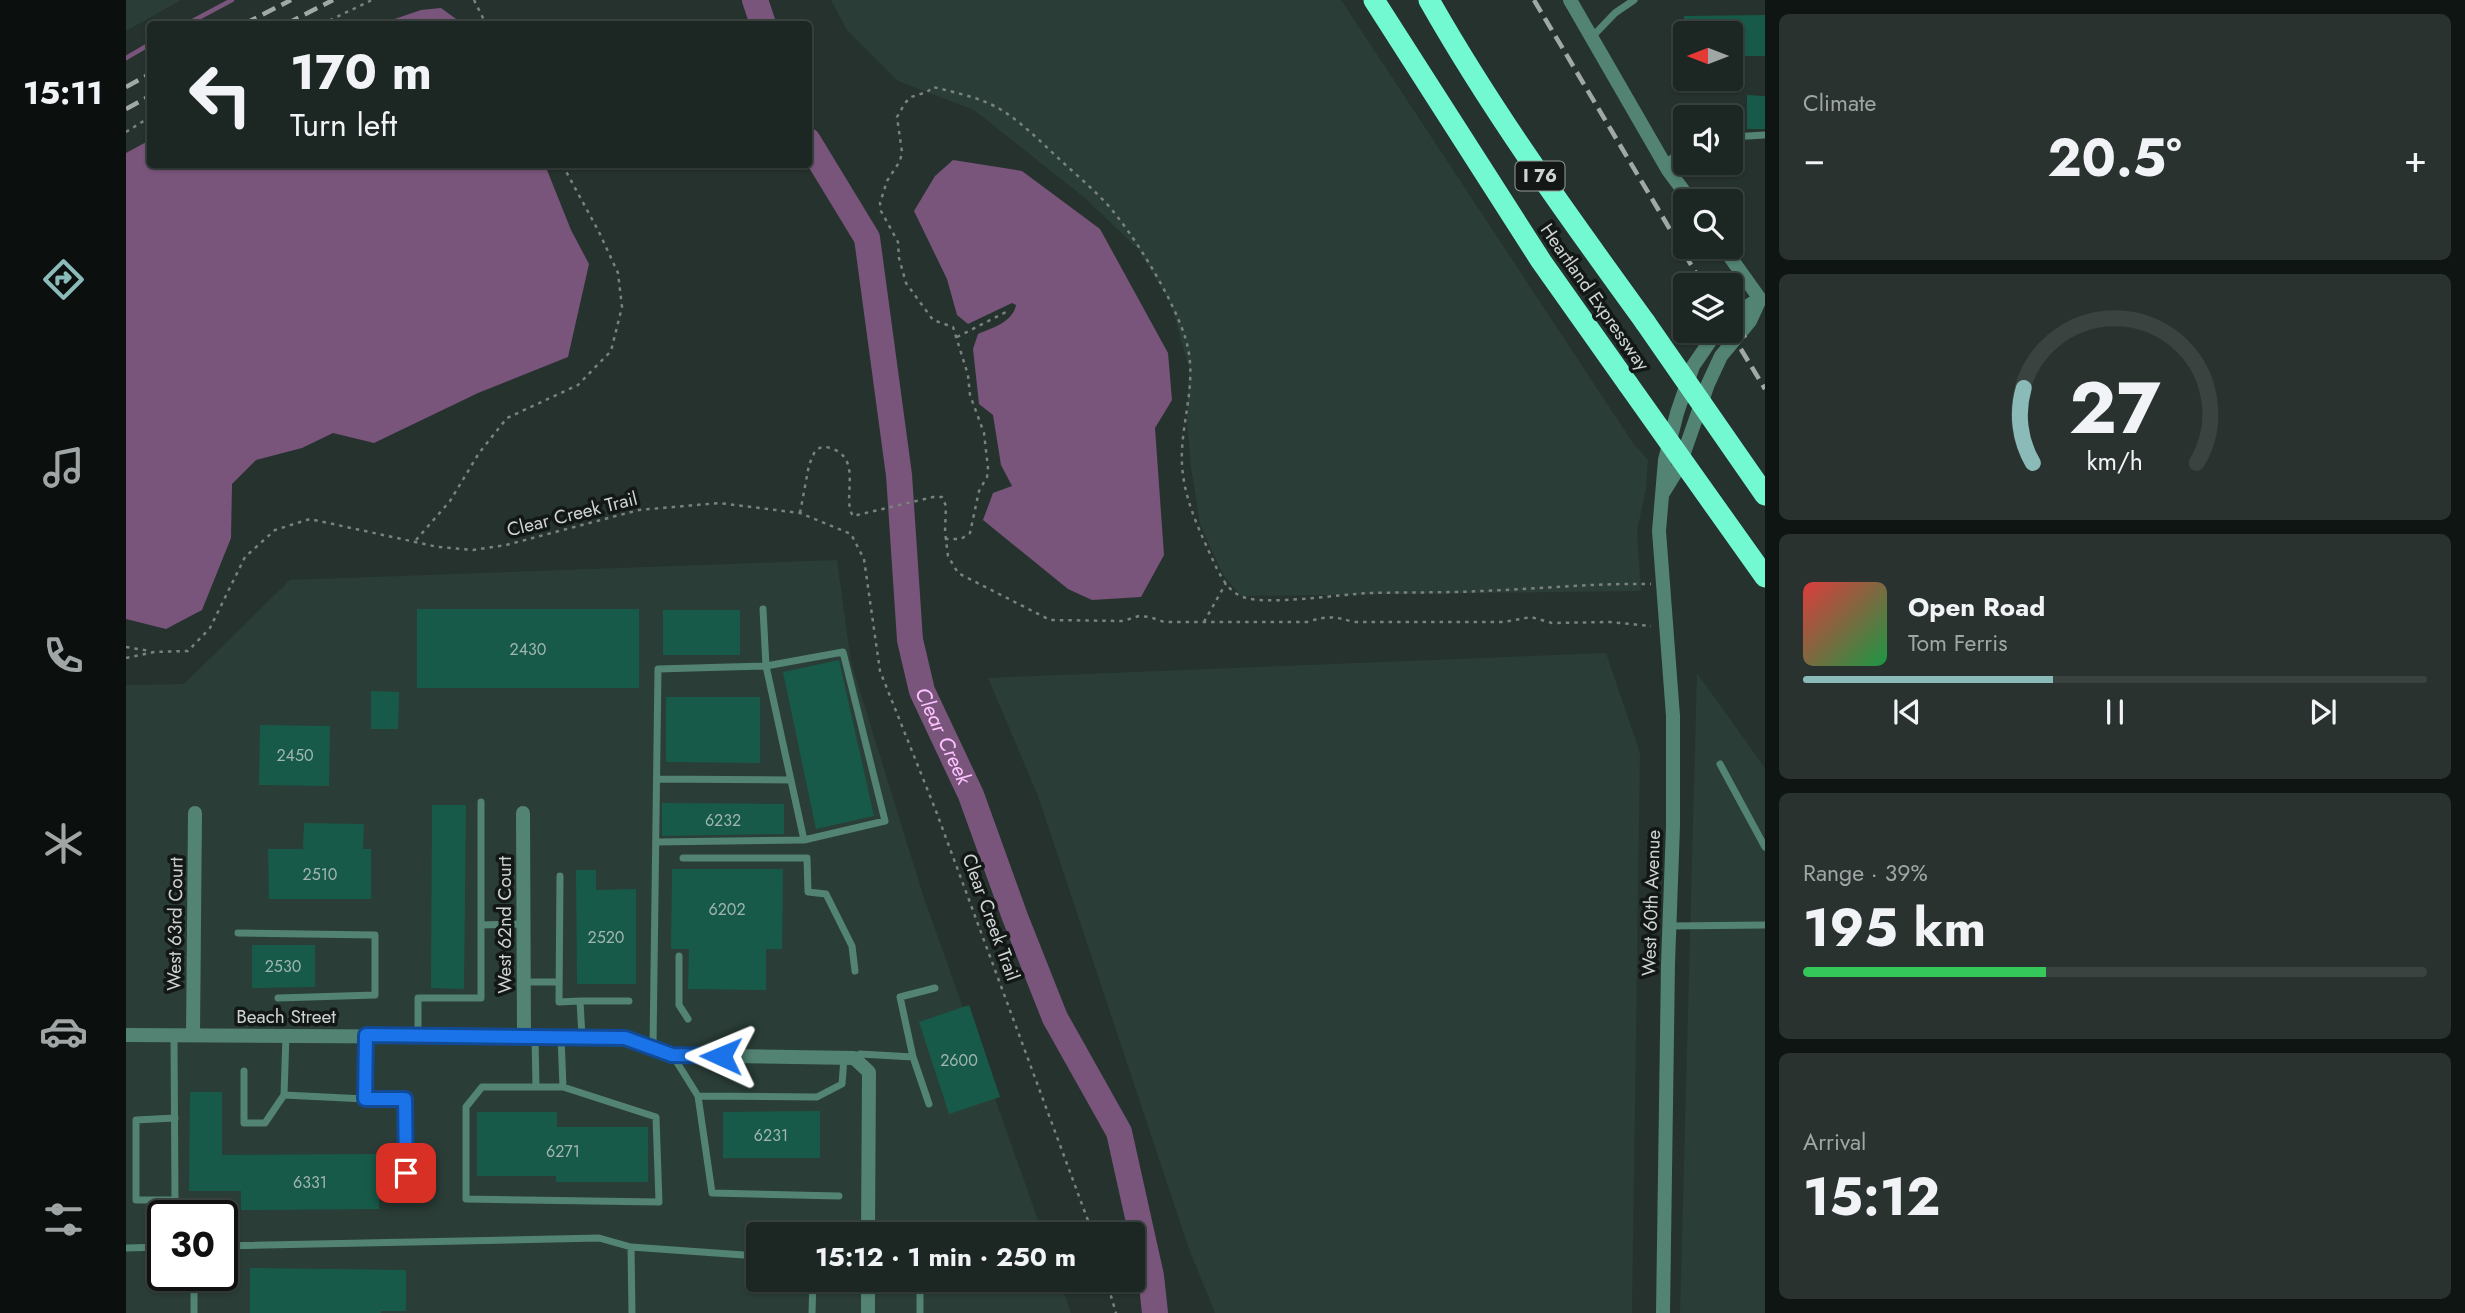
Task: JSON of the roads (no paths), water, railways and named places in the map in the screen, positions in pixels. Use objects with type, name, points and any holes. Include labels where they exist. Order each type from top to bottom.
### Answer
[{"type":"highway","points":[[1358,0],[1476,162]]},
{"type":"highway","name":"Heartland Expressway","points":[[1374,0],[1541,261],[1765,577]]},
{"type":"highway","name":"Heartland Expressway","points":[[1431,0],[1486,95],[1571,222],[1645,322],[1765,495]]},
{"type":"street","points":[[1570,0],[1664,163],[1682,189]]},
{"type":"street","points":[[1733,259],[1763,297],[1743,310]]},
{"type":"street","name":"West 60th Avenue","points":[[1662,495],[1679,467],[1708,384],[1721,356],[1750,321],[1763,297]]},
{"type":"street","name":"West 60th Avenue","points":[[1663,1313],[1673,716],[1659,531],[1665,460],[1677,413],[1693,366],[1709,343]]},
{"type":"street","name":"West 63rd Court","points":[[193,1035],[195,813]]},
{"type":"street","name":"West 62nd Court","points":[[523,813],[524,982],[530,1037]]},
{"type":"street","name":"Beach Street","points":[[126,1035],[625,1038],[672,1055],[860,1059]]},
{"type":"street","points":[[860,1059],[869,1072],[868,1222]]},
{"type":"street","points":[[868,1292],[868,1313]]},
{"type":"lane","points":[[1592,38],[1615,13],[1634,0]]},
{"type":"lane","points":[[1743,136],[1765,135]]},
{"type":"lane","points":[[1664,163],[1673,157]]},
{"type":"lane","points":[[763,609],[766,666],[804,840]]},
{"type":"lane","points":[[653,1047],[658,669],[766,666],[843,652],[885,821],[804,840],[656,842]]},
{"type":"lane","points":[[1720,764],[1765,848]]},
{"type":"lane","points":[[657,779],[791,780]]},
{"type":"lane","points":[[418,1036],[418,998],[481,998],[481,802]]},
{"type":"lane","points":[[683,858],[807,858],[808,892],[827,894],[852,946],[855,971]]},
{"type":"lane","points":[[560,876],[559,1002],[629,1001]]},
{"type":"lane","points":[[481,925],[524,924]]},
{"type":"lane","points":[[1670,926],[1765,925]]},
{"type":"lane","points":[[238,933],[375,935],[375,995],[278,998]]},
{"type":"lane","points":[[679,956],[679,1005],[688,1019]]},
{"type":"lane","points":[[524,982],[559,982]]},
{"type":"lane","points":[[929,1104],[913,1057],[900,997],[935,988]]},
{"type":"lane","points":[[580,1001],[582,1037]]},
{"type":"lane","points":[[174,1035],[175,1200],[136,1200],[136,1120],[174,1118]]},
{"type":"lane","points":[[244,1071],[244,1123],[265,1123],[284,1095],[286,1035]]},
{"type":"lane","points":[[365,1099],[366,1035]]},
{"type":"lane","points":[[530,1037],[536,1087]]},
{"type":"lane","points":[[561,1037],[563,1087]]},
{"type":"lane","points":[[672,1055],[698,1096],[712,1193],[839,1196]]},
{"type":"lane","points":[[860,1059],[913,1057]]},
{"type":"lane","points":[[698,1096],[817,1097],[842,1084],[844,1058]]},
{"type":"lane","points":[[482,1087],[563,1087],[656,1117],[659,1202],[466,1199],[466,1107],[482,1087]]},
{"type":"lane","points":[[284,1095],[405,1099],[406,1198]]},
{"type":"lane","points":[[238,1246],[598,1238],[631,1247],[746,1255]]},
{"type":"lane","points":[[126,1248],[147,1247]]},
{"type":"lane","points":[[631,1247],[632,1313]]},
{"type":"lane","points":[[194,1291],[194,1313]]},
{"type":"lane","points":[[812,1313],[813,1292]]},
{"type":"lane","points":[[920,1292],[920,1313]]},
{"type":"waterway","points":[[193,21],[232,0]]},
{"type":"waterway","name":"Clear Creek","points":[[755,0],[762,21]]},
{"type":"waterway","points":[[126,58],[147,46]]},
{"type":"waterway","name":"Clear Creek","points":[[812,148],[867,238],[899,475],[910,640],[922,691],[971,795],[1055,1018],[1119,1132],[1151,1276],[1155,1313]]},
{"type":"railway","points":[[250,21],[291,0]]},
{"type":"railway","points":[[292,21],[333,0]]},
{"type":"railway","points":[[1534,0],[1696,273]]},
{"type":"railway","points":[[126,87],[147,76]]},
{"type":"railway","points":[[126,109],[147,98]]},
{"type":"railway","points":[[1743,334],[1745,338]]},
{"type":"railway","points":[[1737,343],[1765,389]]}]
